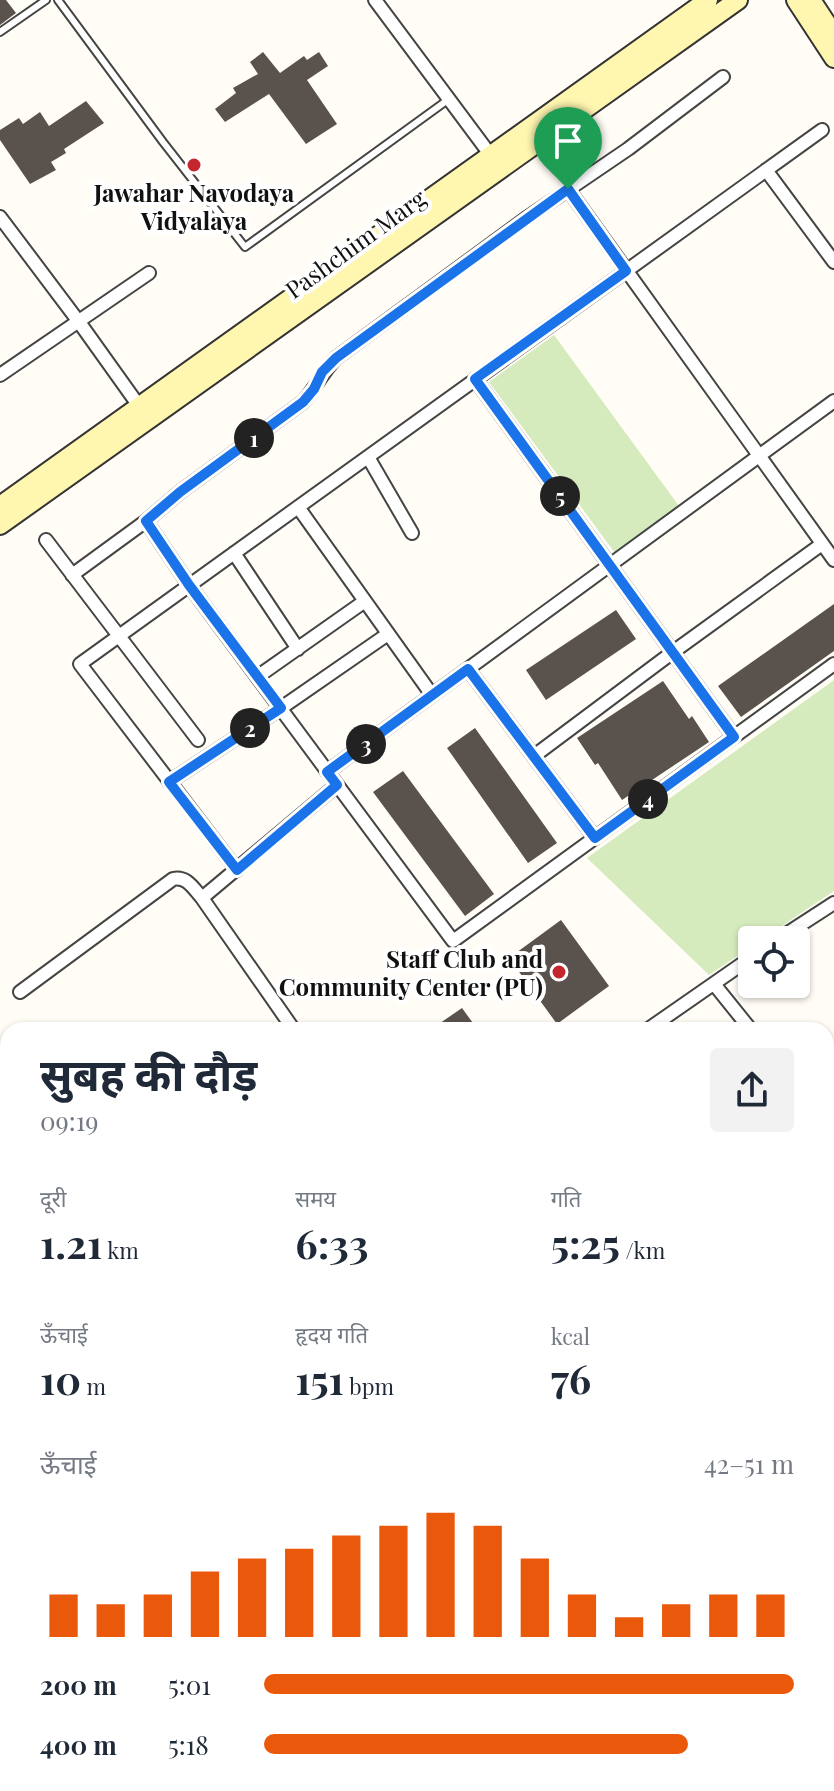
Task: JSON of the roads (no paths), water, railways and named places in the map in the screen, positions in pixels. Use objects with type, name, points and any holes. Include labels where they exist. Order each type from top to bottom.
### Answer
[{"type":"main road","points":[[0,506],[139,406],[496,162],[708,0]]},
{"type":"main road","name":"Pashchim Marg","points":[[0,525],[496,162],[738,0]]},
{"type":"main road","points":[[796,0],[834,58]]},
{"type":"main road","points":[[811,0],[834,35]]},
{"type":"street","points":[[375,0],[496,162]]},
{"type":"street","points":[[72,575],[303,402],[322,372],[336,358],[628,149],[723,77]]},
{"type":"street","points":[[237,870],[80,664],[822,130]]},
{"type":"street","points":[[766,170],[834,262]]},
{"type":"street","points":[[568,189],[834,560]]},
{"type":"street","points":[[0,217],[139,406]]},
{"type":"street","points":[[0,375],[149,273]]},
{"type":"street","points":[[475,379],[734,737]]},
{"type":"street","points":[[327,772],[834,401]]},
{"type":"street","points":[[368,457],[412,533]]},
{"type":"street","points":[[298,507],[432,695]]},
{"type":"street","points":[[146,521],[189,585],[453,941],[834,664]]},
{"type":"street","points":[[46,540],[198,740]]},
{"type":"street","points":[[534,756],[822,544]]},
{"type":"street","points":[[234,553],[298,649]]},
{"type":"street","points":[[257,677],[365,601]]},
{"type":"street","points":[[169,782],[388,634]]},
{"type":"street","points":[[468,669],[595,838]]},
{"type":"street","points":[[202,898],[337,785]]},
{"type":"street","points":[[20,992],[173,879],[179,878],[186,880],[202,898],[288,1022]]},
{"type":"street","points":[[799,926],[834,903]]},
{"type":"street","points":[[659,1022],[738,967]]},
{"type":"street","points":[[714,984],[745,1022]]},
{"type":"lane","points":[[0,32],[46,0]]},
{"type":"lane","points":[[58,0],[245,247],[449,99]]},
{"type":"place","name":"Jawahar Navodaya Vidyalaya","points":[[194,165]]},
{"type":"place","name":"Staff Club and Community Center (PU)","points":[[559,972]]}]
